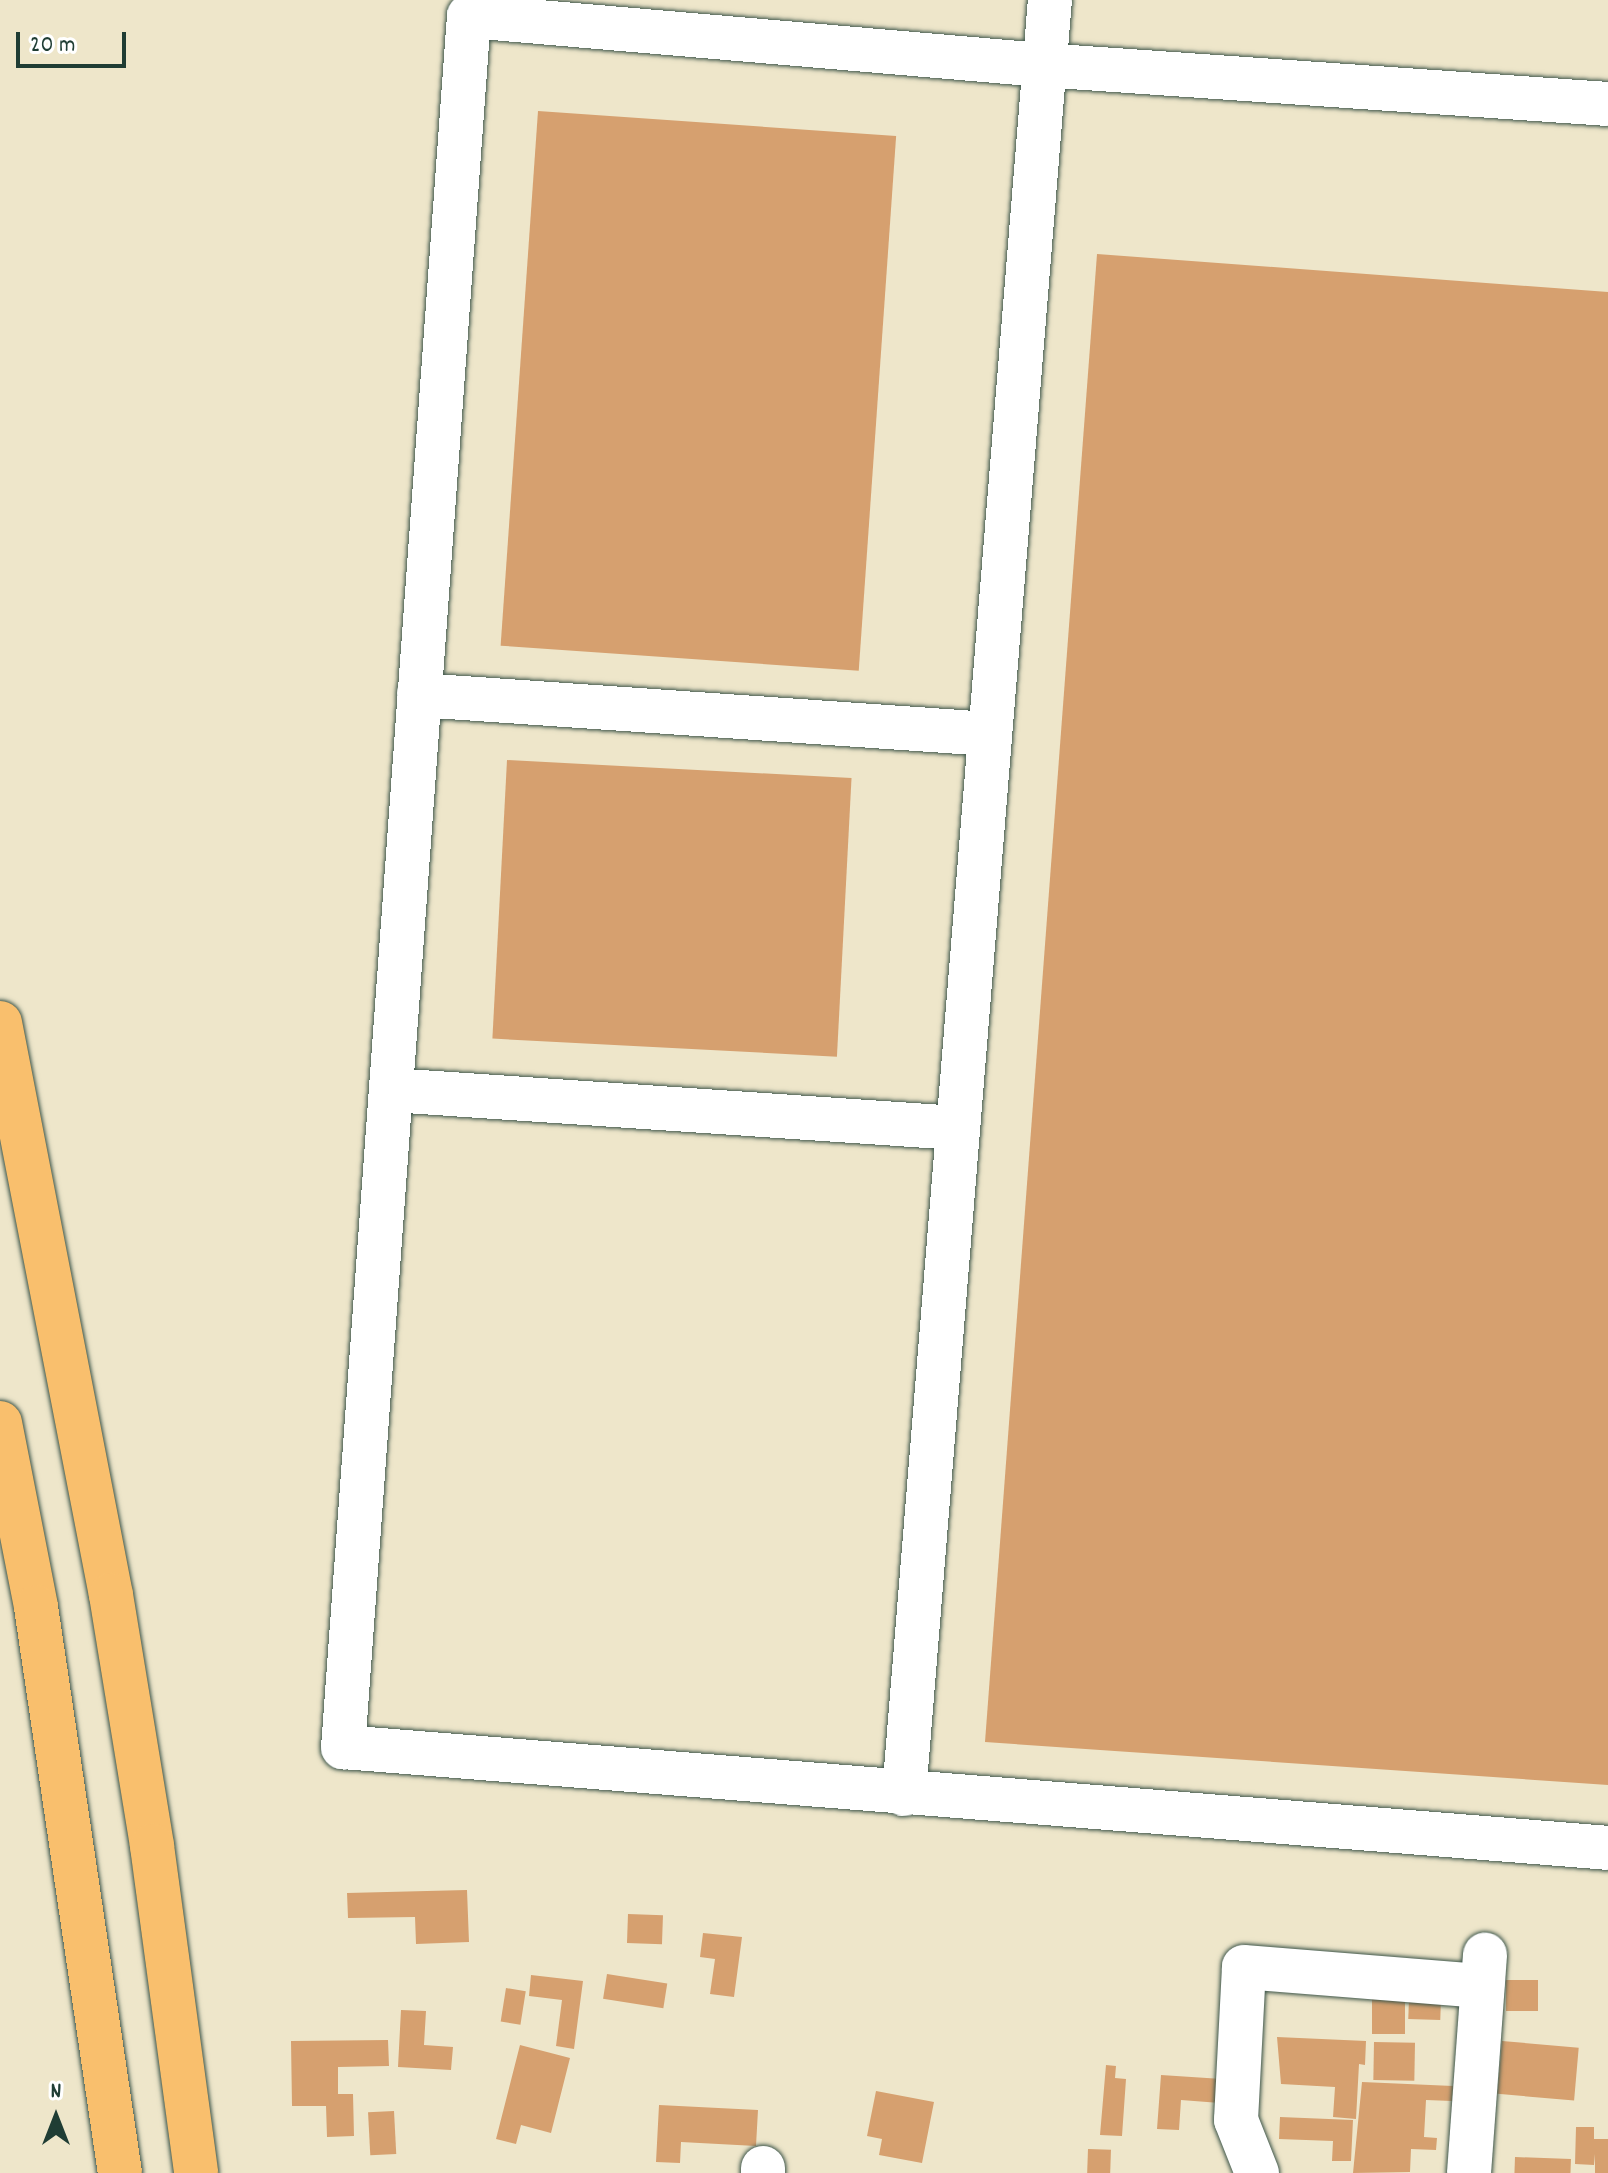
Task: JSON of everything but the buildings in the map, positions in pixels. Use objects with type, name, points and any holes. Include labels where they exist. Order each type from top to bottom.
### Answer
[{"type":"main road","points":[[0,1023],[111,1595],[152,1846],[196,2173]]},
{"type":"main road","points":[[0,1423],[36,1607],[120,2173]]},
{"type":"street","points":[[904,1794],[1042,65],[1050,0]]},
{"type":"street","points":[[1608,104],[1042,65],[469,16],[343,1747],[1608,1848]]},
{"type":"street","points":[[419,695],[989,734]]},
{"type":"street","points":[[391,1090],[957,1128]]},
{"type":"street","points":[[1257,2173],[1236,2120],[1244,1967],[1484,1971],[1469,2173]]}]
